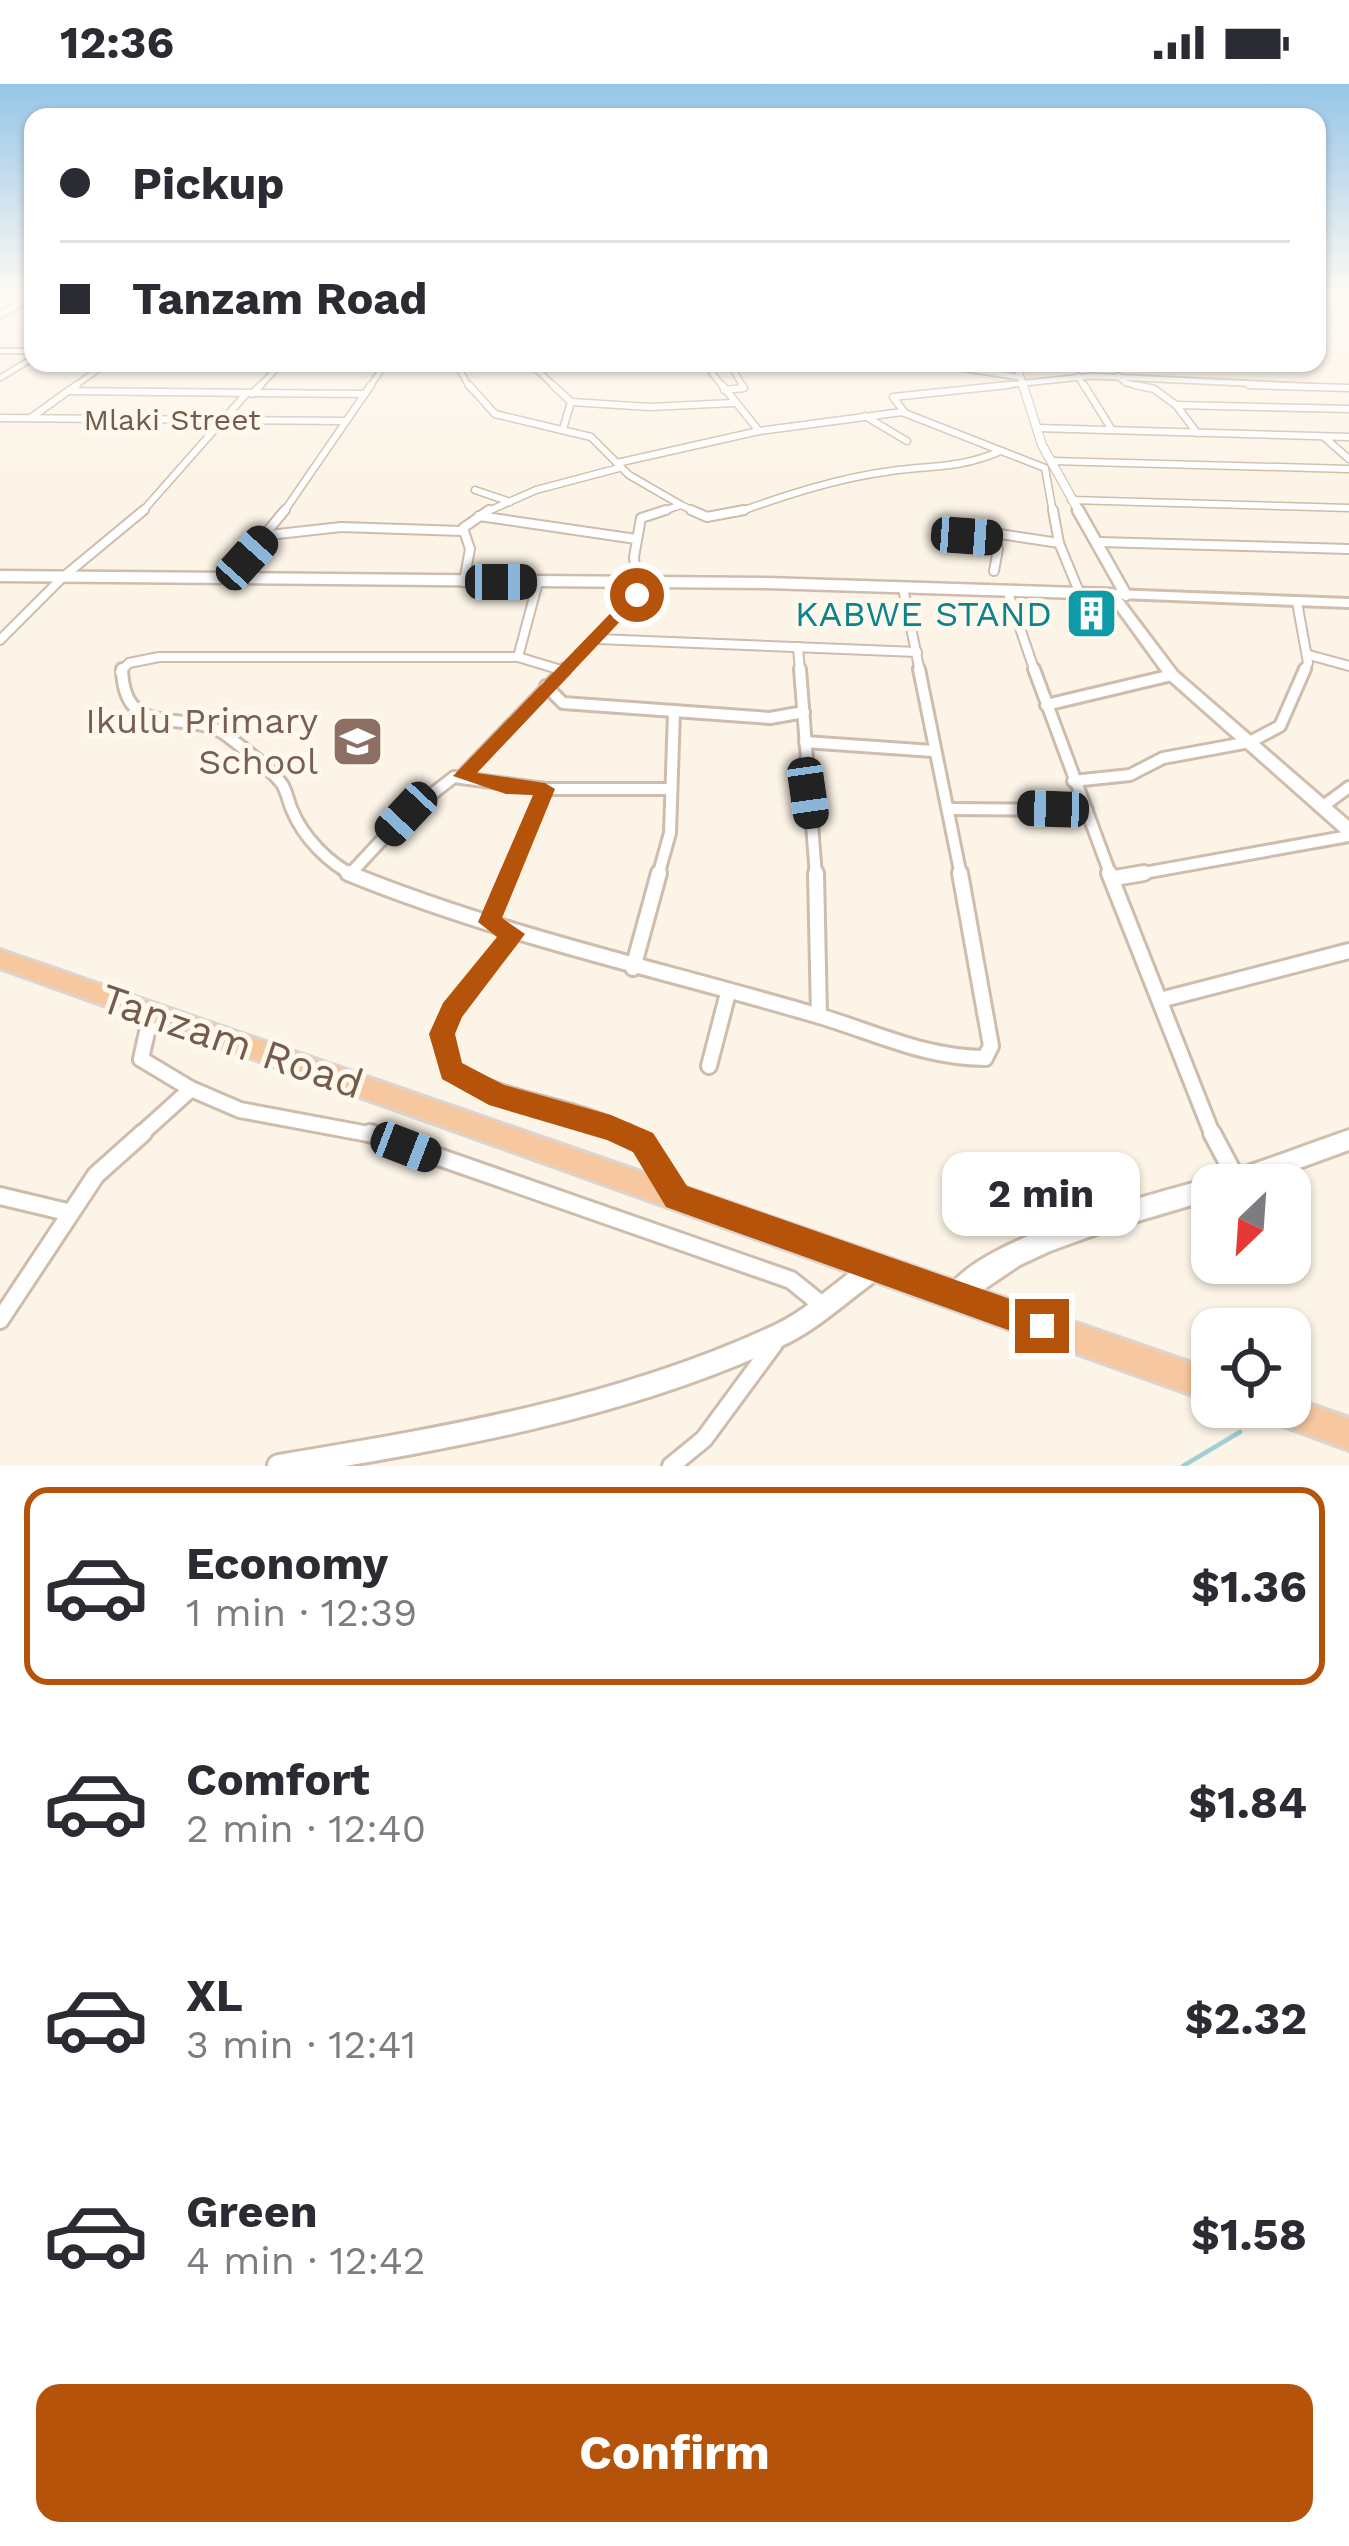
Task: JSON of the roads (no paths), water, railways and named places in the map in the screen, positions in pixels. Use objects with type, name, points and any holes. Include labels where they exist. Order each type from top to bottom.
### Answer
[{"type":"highway","name":"Tanzam Road","points":[[0,959],[1191,1379]]},
{"type":"highway","points":[[1311,1420],[1349,1434]]},
{"type":"main road","points":[[1119,595],[1349,604]]},
{"type":"main road","points":[[1119,595],[1172,676],[1349,833]]},
{"type":"main road","points":[[1279,1164],[1349,1139]]},
{"type":"main road","points":[[956,1296],[979,1274],[1038,1245],[1191,1195]]},
{"type":"street","points":[[31,418],[95,372]]},
{"type":"street","points":[[0,640],[63,577],[142,512],[220,420],[272,372]]},
{"type":"street","points":[[227,580],[267,536],[380,372]]},
{"type":"street","points":[[461,372],[495,414],[597,441],[618,465],[681,506],[707,517],[724,517],[790,493],[892,471],[965,466],[1003,450]]},
{"type":"street","points":[[539,372],[571,402],[646,407],[733,403]]},
{"type":"street","points":[[724,390],[744,388],[735,372]]},
{"type":"street","points":[[974,372],[1019,381]]},
{"type":"street","points":[[0,576],[1119,595],[1099,542],[1052,461],[1018,372]]},
{"type":"street","points":[[1175,372],[1178,377]]},
{"type":"street","points":[[712,373],[759,431]]},
{"type":"street","points":[[1078,376],[1112,430]]},
{"type":"street","points":[[905,413],[892,397],[1078,376],[1349,388]]},
{"type":"street","points":[[1118,376],[1127,384],[1154,389],[1176,405],[1197,433]]},
{"type":"street","points":[[68,392],[365,394]]},
{"type":"street","points":[[563,429],[571,402]]},
{"type":"street","points":[[1176,405],[1349,409]]},
{"type":"street","points":[[267,536],[326,526],[379,532],[462,531],[476,516],[568,478],[759,431],[905,413],[1046,467],[1059,543],[1080,594]]},
{"type":"street","points":[[865,416],[908,441]]},
{"type":"street","name":"Mlaki Street","points":[[0,418],[344,421]]},
{"type":"street","points":[[1038,428],[1349,437]]},
{"type":"street","points":[[1324,437],[1349,459]]},
{"type":"street","points":[[1052,461],[1349,469]]},
{"type":"street","points":[[475,490],[510,502]]},
{"type":"street","points":[[1071,500],[1349,508]]},
{"type":"street","points":[[462,776],[637,595],[636,539],[642,517],[681,506]]},
{"type":"street","points":[[476,516],[636,539]]},
{"type":"street","points":[[462,531],[470,549],[464,583]]},
{"type":"street","points":[[994,571],[993,533],[1059,543]]},
{"type":"street","points":[[943,534],[996,538]]},
{"type":"street","points":[[1099,542],[1349,549]]},
{"type":"street","points":[[1334,548],[1349,563]]},
{"type":"street","points":[[518,657],[538,582]]},
{"type":"street","points":[[561,670],[518,657],[159,657],[123,667],[124,690],[149,719],[168,726],[218,728],[280,781],[304,830],[334,865],[350,874],[513,934],[819,1016],[943,1058],[971,1061],[989,1052],[981,975],[904,588]]},
{"type":"street","points":[[1008,592],[1073,781],[1223,1164]]},
{"type":"street","points":[[1073,781],[1130,775],[1163,758],[1250,742],[1284,722],[1309,655],[1298,602]]},
{"type":"street","points":[[597,639],[916,652]]},
{"type":"street","points":[[798,647],[814,842],[819,1016]]},
{"type":"street","points":[[1309,655],[1349,666]]},
{"type":"street","points":[[1046,705],[1172,676]]},
{"type":"street","points":[[546,686],[563,703]]},
{"type":"street","points":[[530,704],[783,718],[805,712]]},
{"type":"street","points":[[633,968],[665,855],[674,712]]},
{"type":"street","points":[[783,718],[805,738],[933,751]]},
{"type":"street","points":[[350,874],[406,814],[448,779],[462,776],[506,787],[545,789],[670,789]]},
{"type":"street","points":[[1322,807],[1349,787]]},
{"type":"street","points":[[489,922],[545,789]]},
{"type":"street","points":[[948,809],[1087,810]]},
{"type":"street","points":[[1114,878],[1349,833]]},
{"type":"street","points":[[513,934],[452,1010],[442,1034],[451,1070],[499,1096],[611,1128],[643,1143],[677,1197]]},
{"type":"street","points":[[1160,1000],[1349,951]]},
{"type":"street","points":[[709,1066],[728,993]]},
{"type":"street","points":[[159,1015],[147,1032],[141,1059],[191,1089],[241,1110],[368,1132],[791,1280],[825,1307]]},
{"type":"street","points":[[0,1320],[96,1174],[191,1089]]},
{"type":"street","points":[[0,1196],[68,1213]]},
{"type":"street","points":[[279,1466],[482,1431],[629,1392],[779,1336],[873,1269]]},
{"type":"street","points":[[671,1466],[704,1439],[779,1336]]},
{"type":"waterway","points":[[1183,1466],[1240,1432]]},
{"type":"place","name":"KABWE STAND","points":[[1091,614]]},
{"type":"place","name":"Ikulu Primary School","points":[[357,742]]}]
